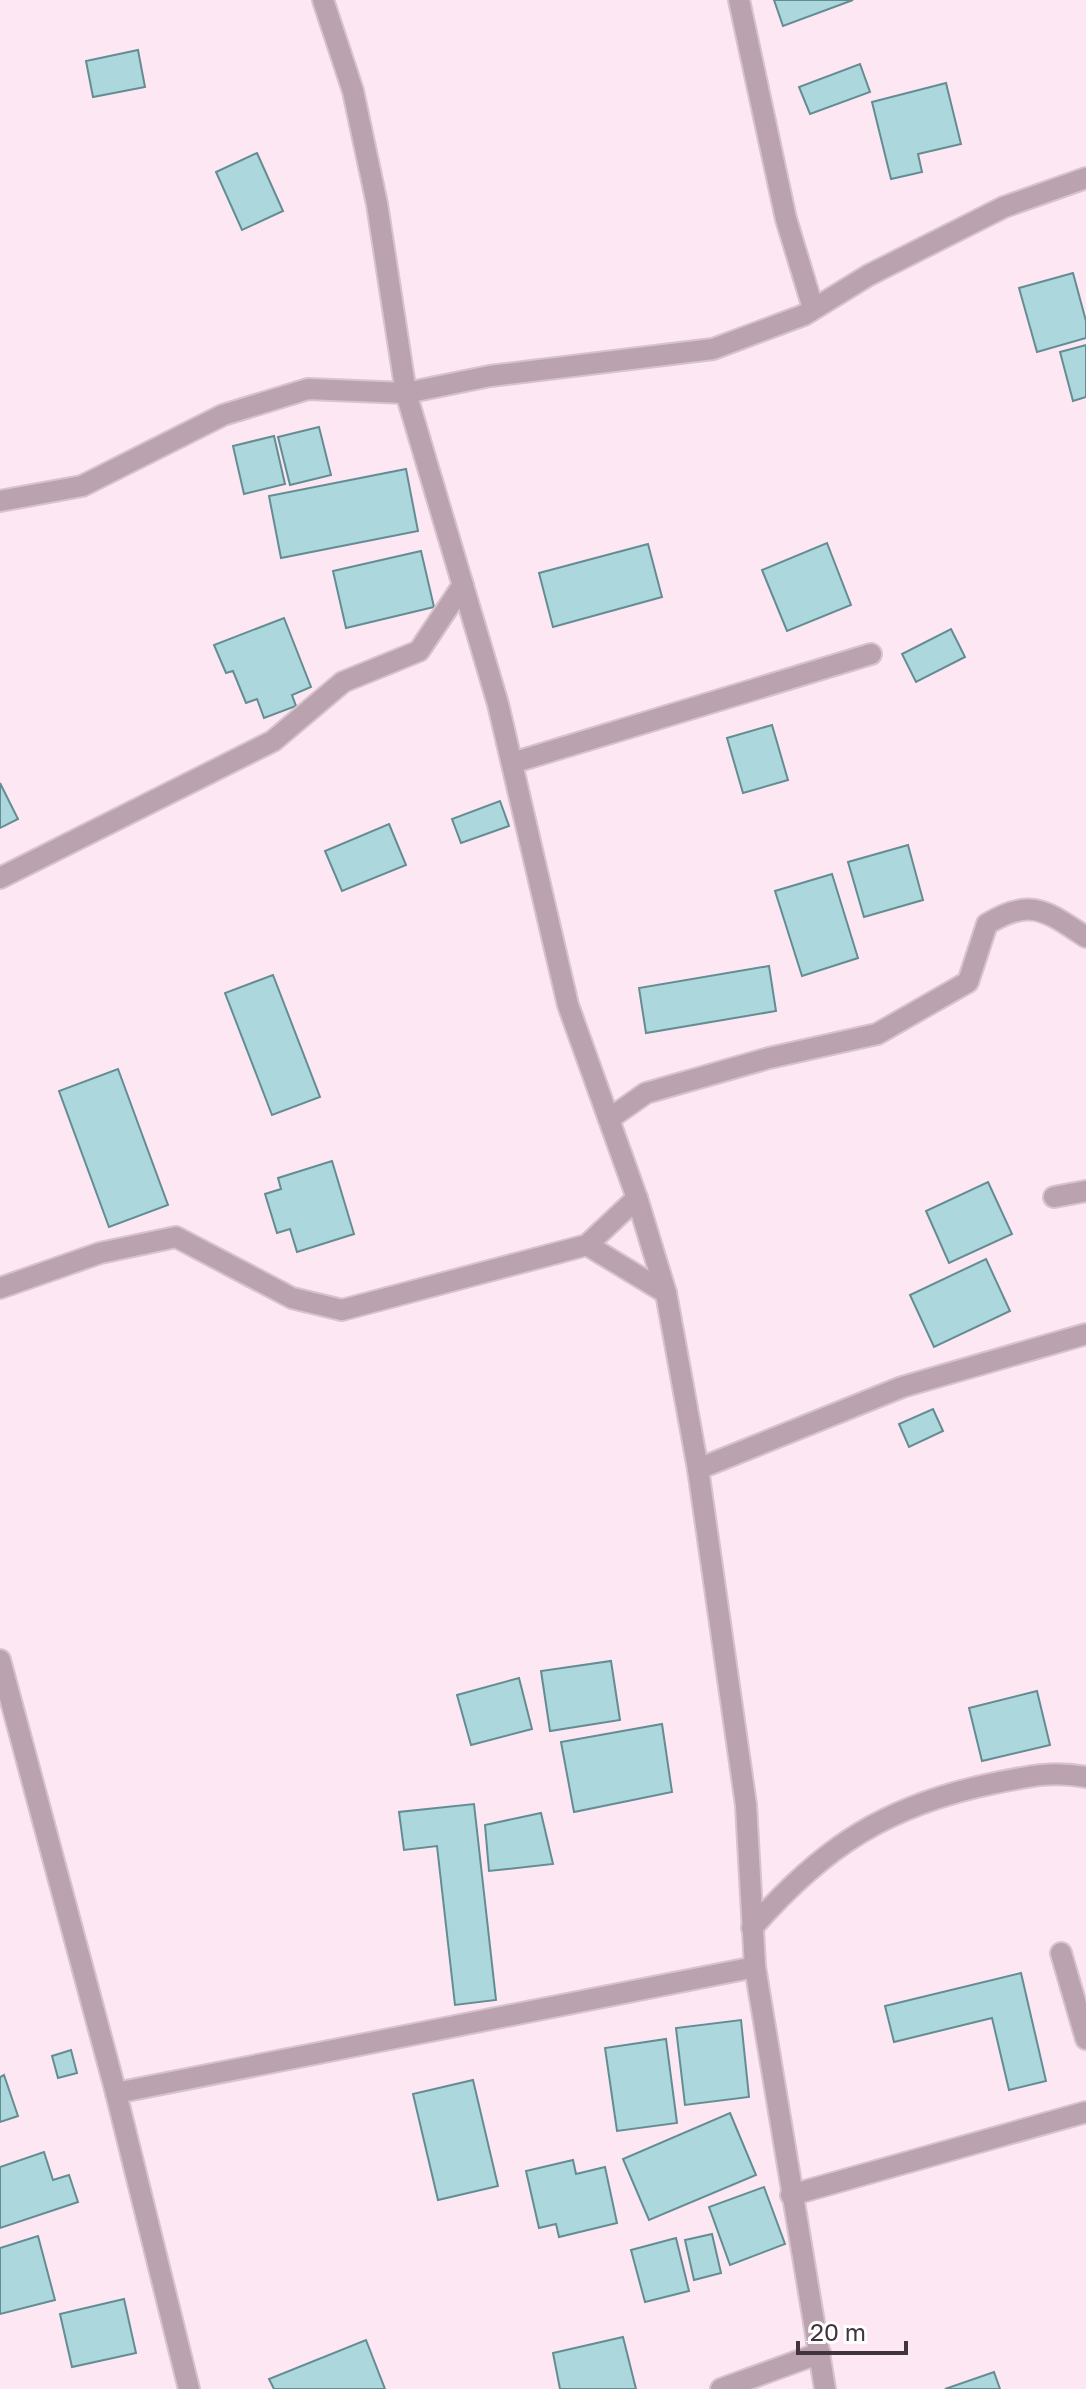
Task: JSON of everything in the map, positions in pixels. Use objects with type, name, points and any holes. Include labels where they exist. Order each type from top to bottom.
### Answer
[{"type":"street","points":[[323,0],[353,91],[368,162],[406,393],[512,763],[568,1005],[637,1198],[666,1293],[698,1469],[746,1805],[755,1967],[825,2389]]},
{"type":"street","points":[[739,0],[786,219],[813,308]]},
{"type":"street","points":[[0,501],[82,486],[223,415],[308,389],[406,393],[490,376],[713,349],[813,308],[869,275],[1004,207],[1086,178]]},
{"type":"street","points":[[0,878],[273,741],[343,682],[419,651],[463,585]]},
{"type":"street","points":[[512,763],[871,654]]},
{"type":"street","points":[[609,1119],[646,1093],[769,1058],[877,1034],[968,982],[987,924],[1012,909],[1041,909],[1086,937]]},
{"type":"street","points":[[1054,1197],[1086,1191]]},
{"type":"street","points":[[0,1288],[100,1253],[176,1237],[292,1298],[342,1310],[587,1245],[637,1198]]},
{"type":"street","points":[[587,1245],[666,1293]]},
{"type":"street","points":[[698,1469],[902,1387],[1086,1334]]},
{"type":"street","points":[[0,1660],[116,2093],[189,2389]]},
{"type":"street","points":[[752,1928],[806,1871],[857,1833],[921,1801],[1052,1772],[1086,1777]]},
{"type":"street","points":[[1061,1953],[1086,2039]]},
{"type":"street","points":[[116,2093],[755,1967]]},
{"type":"street","points":[[791,2195],[1086,2112]]},
{"type":"street","points":[[721,2389],[820,2353]]},
{"type":"building","points":[[774,0],[853,0],[783,26]]},
{"type":"building","points":[[138,50],[145,87],[93,97],[86,61]]},
{"type":"building","points":[[860,64],[870,92],[810,114],[799,87]]},
{"type":"building","points":[[946,83],[961,144],[918,154],[922,172],[891,179],[872,102]]},
{"type":"building","points":[[257,153],[283,211],[242,230],[216,172]]},
{"type":"building","points":[[1073,273],[1086,321],[1086,338],[1037,352],[1019,288]]},
{"type":"building","points":[[1086,345],[1086,397],[1073,401],[1060,352]]},
{"type":"building","points":[[319,427],[331,475],[290,485],[278,437]]},
{"type":"building","points":[[274,436],[285,484],[244,494],[233,446]]},
{"type":"building","points":[[406,469],[418,531],[281,558],[269,496]]},
{"type":"building","points":[[827,543],[851,605],[787,631],[762,570]]},
{"type":"building","points":[[648,544],[662,597],[553,627],[539,573]]},
{"type":"building","points":[[421,551],[434,607],[346,628],[333,571]]},
{"type":"building","points":[[284,618],[311,687],[292,695],[296,706],[264,718],[257,699],[246,703],[233,671],[226,673],[214,645]]},
{"type":"building","points":[[951,629],[965,657],[916,682],[902,654]]},
{"type":"building","points":[[772,725],[788,780],[743,793],[727,738]]},
{"type":"building","points":[[0,783],[18,819],[0,828]]},
{"type":"building","points":[[500,801],[509,826],[461,843],[452,819]]},
{"type":"building","points":[[389,824],[406,865],[342,891],[325,851]]},
{"type":"building","points":[[908,845],[923,900],[864,917],[848,862]]},
{"type":"building","points":[[832,874],[858,958],[802,976],[775,891]]},
{"type":"building","points":[[769,966],[776,1011],[646,1033],[639,988]]},
{"type":"building","points":[[273,975],[320,1097],[272,1115],[225,993]]},
{"type":"building","points":[[118,1069],[168,1205],[109,1227],[59,1091]]},
{"type":"building","points":[[332,1161],[354,1234],[297,1252],[290,1229],[277,1233],[265,1194],[281,1189],[278,1178]]},
{"type":"building","points":[[988,1182],[1012,1234],[949,1263],[926,1211]]},
{"type":"building","points":[[986,1259],[1010,1311],[934,1347],[910,1295]]},
{"type":"building","points":[[933,1409],[943,1431],[909,1447],[899,1424]]},
{"type":"building","points":[[611,1661],[620,1720],[550,1731],[541,1671]]},
{"type":"building","points":[[519,1678],[532,1729],[471,1745],[457,1695]]},
{"type":"building","points":[[1037,1691],[1050,1745],[982,1761],[969,1708]]},
{"type":"building","points":[[662,1724],[672,1792],[574,1812],[561,1742]]},
{"type":"building","points":[[474,1804],[496,2000],[455,2005],[437,1846],[404,1850],[399,1812]]},
{"type":"building","points":[[541,1813],[553,1864],[489,1871],[485,1825]]},
{"type":"building","points":[[1021,1973],[1046,2081],[1009,2090],[992,2018],[894,2042],[885,2006]]},
{"type":"building","points":[[741,2020],[749,2097],[685,2105],[676,2028]]},
{"type":"building","points":[[666,2039],[677,2123],[617,2131],[605,2048]]},
{"type":"building","points":[[71,2050],[77,2073],[58,2078],[52,2056]]},
{"type":"building","points":[[4,2075],[18,2116],[0,2122],[0,2077]]},
{"type":"building","points":[[473,2080],[498,2186],[438,2200],[413,2094]]},
{"type":"building","points":[[730,2113],[756,2175],[649,2220],[623,2159]]},
{"type":"building","points":[[44,2152],[53,2180],[69,2175],[78,2202],[0,2228],[0,2167]]},
{"type":"building","points":[[573,2160],[576,2174],[605,2167],[617,2223],[559,2237],[556,2224],[539,2228],[526,2171]]},
{"type":"building","points":[[764,2187],[785,2244],[730,2265],[709,2207]]},
{"type":"building","points":[[712,2234],[721,2273],[694,2280],[685,2240]]},
{"type":"building","points":[[38,2236],[55,2300],[0,2314],[0,2248]]},
{"type":"building","points":[[676,2238],[689,2291],[645,2302],[631,2250]]},
{"type":"building","points":[[124,2299],[136,2353],[72,2367],[60,2314]]},
{"type":"building","points":[[623,2337],[636,2389],[560,2389],[553,2353]]},
{"type":"building","points":[[366,2340],[385,2389],[274,2389],[269,2379]]},
{"type":"building","points":[[994,2372],[1000,2389],[945,2389]]}]
